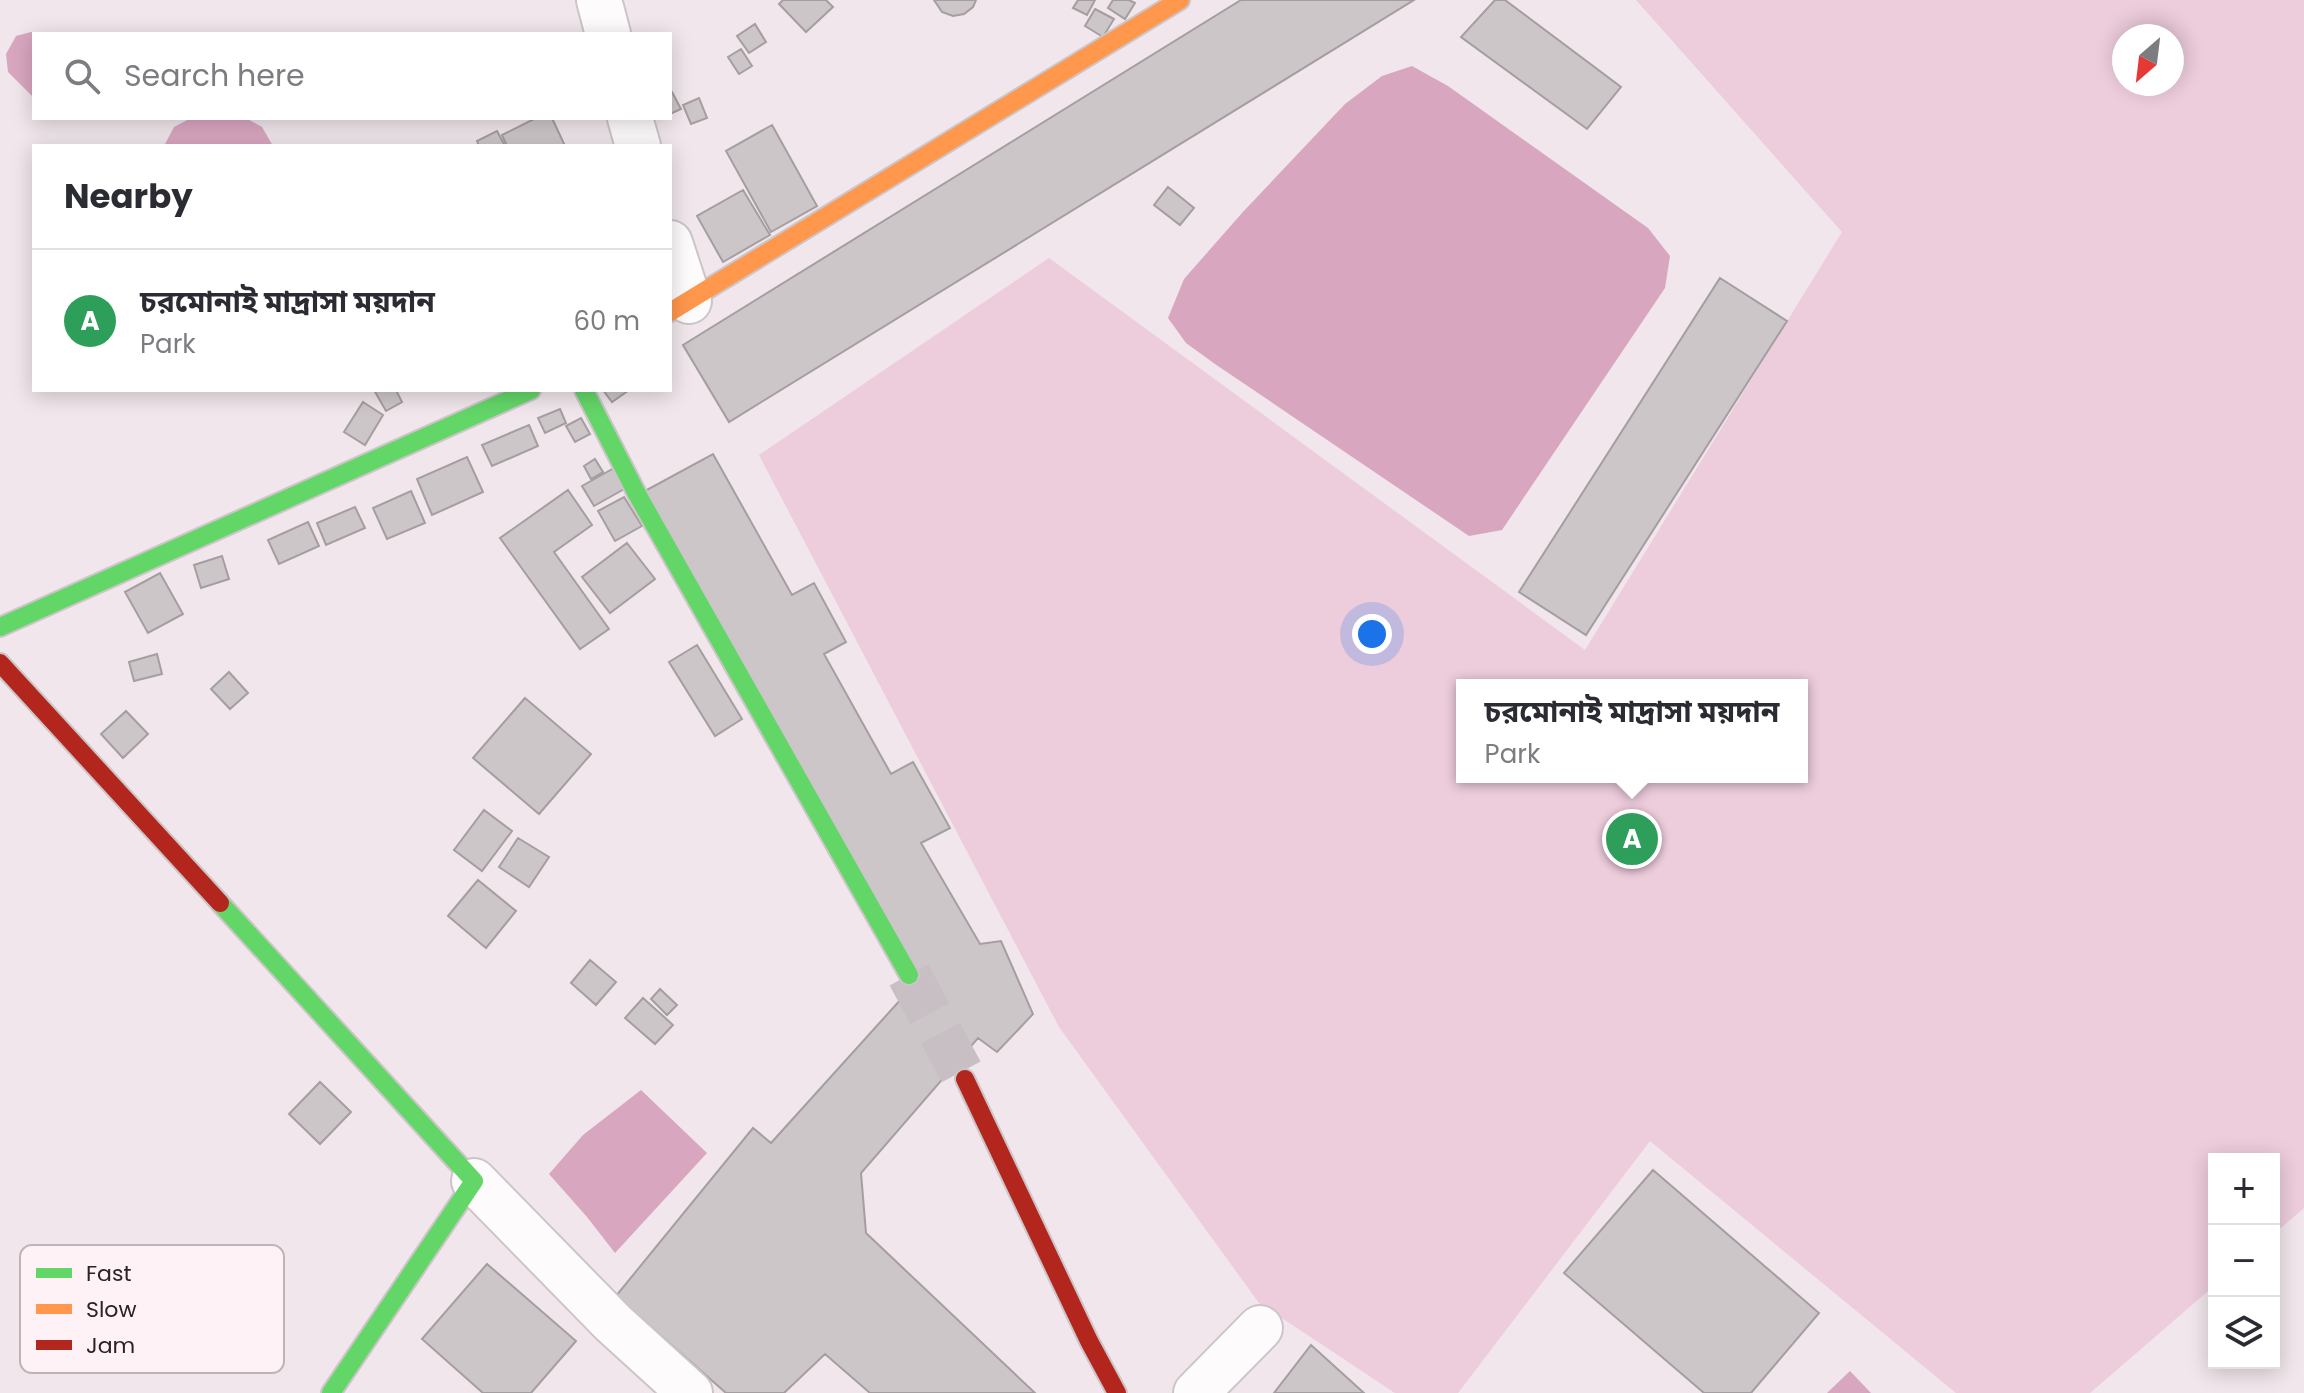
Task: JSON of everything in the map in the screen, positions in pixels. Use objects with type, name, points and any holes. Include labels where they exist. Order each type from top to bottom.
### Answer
[{"type":"street","points":[[599,0],[607,32]]},
{"type":"street","points":[[672,256],[680,306],[1180,0]]},
{"type":"street","points":[[631,120],[637,144]]},
{"type":"street","points":[[0,627],[527,392]]},
{"type":"street","points":[[585,392],[637,494],[909,975]]},
{"type":"street","points":[[0,663],[474,1181],[613,1323],[690,1393]]},
{"type":"street","points":[[965,1079],[1089,1341],[1117,1393]]},
{"type":"street","points":[[331,1393],[474,1181]]},
{"type":"street","points":[[1196,1393],[1260,1328]]},
{"type":"shaded area","points":[[1636,0],[2304,0],[2304,1208],[2280,1229],[2280,1153],[2208,1153],[2208,1291],[2090,1393],[1956,1393],[1650,1141],[1458,1393],[1395,1393],[1259,1303],[1059,1027],[759,455],[1049,258],[1585,650],[1842,232]]},
{"type":"shaded area","points":[[32,32],[32,96],[8,72],[6,54],[16,36]]},
{"type":"shaded area","points":[[1412,66],[1448,86],[1648,228],[1670,256],[1665,288],[1502,530],[1469,536],[1186,343],[1168,318],[1184,279],[1345,104],[1382,76]]},
{"type":"shaded area","points":[[187,120],[250,120],[262,127],[272,144],[165,144],[174,127]]},
{"type":"shaded area","points":[[641,1090],[707,1153],[615,1253],[549,1174],[583,1135]]},
{"type":"shaded area","points":[[1850,1371],[1871,1393],[1827,1393]]},
{"type":"building","points":[[783,0],[826,0],[833,7],[806,32],[779,4]]},
{"type":"building","points":[[934,0],[976,0],[964,14],[953,16],[942,12]]},
{"type":"building","points":[[1078,0],[1095,0],[1087,15],[1073,8]]},
{"type":"building","points":[[1113,0],[1135,3],[1125,19],[1108,8]]},
{"type":"building","points":[[1241,0],[1414,0],[729,422],[683,345]]},
{"type":"building","points":[[1495,0],[1505,0],[1621,87],[1587,129],[1461,37]]},
{"type":"building","points":[[1095,9],[1114,19],[1103,37],[1085,26]]},
{"type":"building","points":[[755,24],[766,42],[749,53],[737,36]]},
{"type":"building","points":[[741,49],[752,66],[739,74],[728,57]]},
{"type":"building","points":[[672,92],[681,109],[672,113]]},
{"type":"building","points":[[699,98],[707,118],[691,124],[683,105]]},
{"type":"building","points":[[532,120],[553,120],[564,144],[506,144],[502,135]]},
{"type":"building","points":[[772,125],[817,206],[771,232],[726,151]]},
{"type":"building","points":[[497,131],[504,144],[478,144],[477,141]]},
{"type":"building","points":[[1168,187],[1194,208],[1180,225],[1154,205]]},
{"type":"building","points":[[743,190],[770,235],[723,262],[697,216]]},
{"type":"building","points":[[1720,278],[1787,321],[1586,635],[1519,592]]},
{"type":"building","points":[[375,392],[397,392],[402,402],[386,411]]},
{"type":"building","points":[[604,392],[626,392],[612,402]]},
{"type":"building","points":[[363,402],[383,415],[365,445],[344,432]]},
{"type":"building","points":[[560,409],[566,423],[545,433],[538,418]]},
{"type":"building","points":[[581,418],[590,434],[575,442],[566,426]]},
{"type":"building","points":[[529,425],[538,446],[492,466],[482,445]]},
{"type":"building","points":[[713,454],[792,595],[814,583],[846,642],[824,654],[891,774],[913,762],[950,828],[921,843],[980,944],[1001,941],[1033,1014],[997,1052],[978,1038],[861,1173],[866,1233],[1035,1393],[870,1393],[825,1354],[784,1393],[726,1393],[616,1296],[753,1128],[771,1143],[921,977],[645,491]]},
{"type":"building","points":[[467,457],[483,492],[432,515],[417,479]]},
{"type":"building","points":[[595,459],[603,472],[591,479],[584,466]]},
{"type":"building","points":[[614,468],[626,488],[594,506],[582,486]]},
{"type":"building","points":[[568,490],[592,525],[554,552],[609,629],[580,649],[500,538]]},
{"type":"building","points":[[411,491],[425,523],[387,539],[373,508]]},
{"type":"building","points":[[624,497],[642,526],[615,541],[598,511]]},
{"type":"building","points":[[355,507],[365,528],[326,545],[317,523]]},
{"type":"building","points":[[308,522],[319,546],[279,564],[268,540]]},
{"type":"building","points":[[627,543],[655,579],[610,613],[582,577]]},
{"type":"building","points":[[222,556],[229,579],[201,588],[194,565]]},
{"type":"building","points":[[160,573],[183,614],[148,633],[125,592]]},
{"type":"building","points":[[697,645],[742,719],[715,736],[669,662]]},
{"type":"building","points":[[157,654],[162,674],[134,681],[129,662]]},
{"type":"building","points":[[229,672],[248,693],[230,709],[211,689]]},
{"type":"building","points":[[525,698],[591,754],[539,814],[473,758]]},
{"type":"building","points":[[126,711],[148,734],[123,758],[101,734]]},
{"type":"building","points":[[484,810],[512,831],[482,871],[454,850]]},
{"type":"building","points":[[518,838],[549,857],[529,887],[499,867]]},
{"type":"building","points":[[478,880],[516,911],[486,948],[448,916]]},
{"type":"building","points":[[590,960],[616,982],[596,1005],[571,983]]},
{"type":"building","points":[[660,989],[677,1005],[667,1015],[651,999]]},
{"type":"building","points":[[643,998],[673,1025],[655,1044],[625,1018]]},
{"type":"building","points":[[320,1082],[351,1112],[320,1144],[289,1114]]},
{"type":"building","points":[[1653,1170],[1819,1313],[1751,1393],[1704,1393],[1564,1273]]},
{"type":"building","points":[[487,1264],[576,1341],[531,1393],[483,1393],[422,1339]]},
{"type":"building","points":[[1311,1345],[1364,1393],[1274,1393]]},
{"type":"tunnel","points":[[909,975],[965,1079]]},
{"type":"traffic: fast","points":[[0,627],[527,392]]},
{"type":"traffic: fast","points":[[585,392],[637,494],[909,975]]},
{"type":"traffic: fast","points":[[220,903],[474,1181],[331,1393]]},
{"type":"traffic: slow","points":[[672,311],[1180,0]]},
{"type":"traffic: jam","points":[[0,663],[220,903]]},
{"type":"traffic: jam","points":[[965,1079],[1089,1341],[1117,1393]]},
{"type":"place","name":"চরমোনাই মাদ্রাসা ময়দান","points":[[1632,839]]}]
